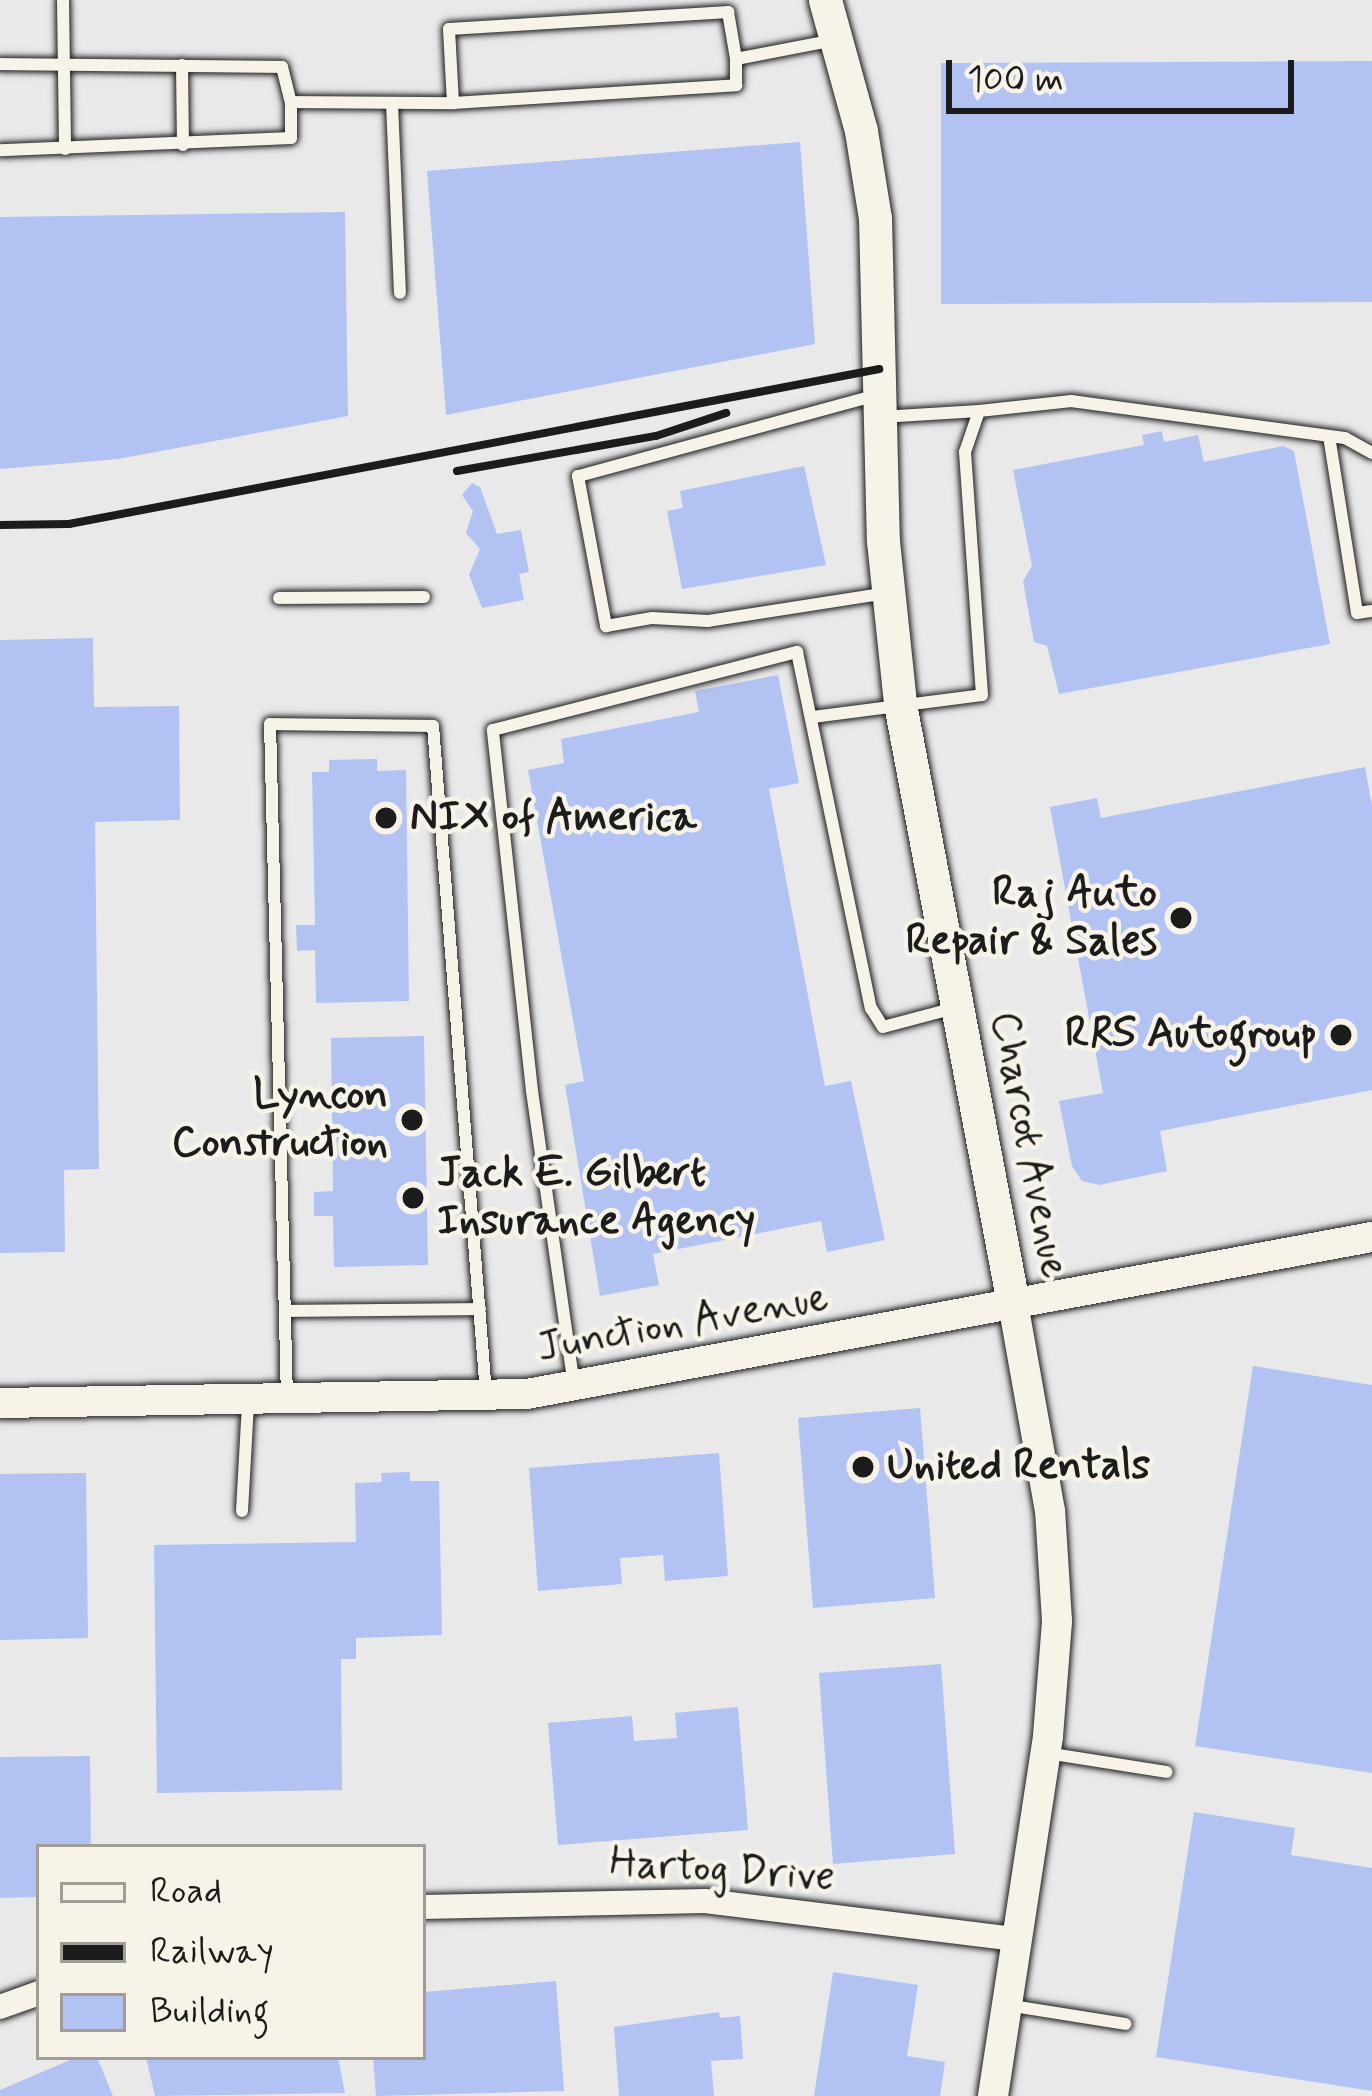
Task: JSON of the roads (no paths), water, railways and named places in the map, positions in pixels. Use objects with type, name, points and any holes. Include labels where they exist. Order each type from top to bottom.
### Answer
[{"type":"main road","name":"Charcot Avenue","points":[[825,0],[861,131],[875,218],[887,593],[900,704],[1013,1303]]},
{"type":"street","name":"Junction Avenue","points":[[0,1403],[487,1397],[574,1388],[1372,1237]]},
{"type":"street","name":"Charcot Avenue","points":[[993,2096],[1046,1753],[1058,1621],[1050,1511],[1013,1303]]},
{"type":"street","name":"Hartog Drive","points":[[426,1907],[705,1901],[1014,1940]]},
{"type":"street","points":[[0,2007],[36,1994]]},
{"type":"lane","points":[[63,0],[65,149]]},
{"type":"lane","points":[[291,102],[453,104],[736,85],[728,13],[449,29],[453,104]]},
{"type":"lane","points":[[736,59],[836,40]]},
{"type":"lane","points":[[0,64],[282,67],[291,102],[291,138],[0,150]]},
{"type":"lane","points":[[182,65],[183,145]]},
{"type":"lane","points":[[392,103],[400,293]]},
{"type":"lane","points":[[887,593],[708,621],[652,618],[606,626],[578,476],[879,406],[979,411],[1070,401],[1329,436],[1372,453]]},
{"type":"lane","points":[[813,718],[982,695],[965,452],[979,411]]},
{"type":"lane","points":[[1329,436],[1357,613],[1372,611]]},
{"type":"lane","points":[[279,598],[424,598]]},
{"type":"lane","points":[[574,1388],[532,1091],[493,730],[797,652],[871,1008],[884,1027],[955,1008]]},
{"type":"lane","points":[[286,1400],[270,724],[433,726],[487,1397]]},
{"type":"lane","points":[[286,1311],[480,1309]]},
{"type":"lane","points":[[242,1511],[248,1401]]},
{"type":"lane","points":[[1046,1753],[1167,1772]]},
{"type":"lane","points":[[1005,2005],[1125,2024]]},
{"type":"railway","points":[[0,525],[69,524],[879,369]]},
{"type":"railway","points":[[457,471],[656,436],[726,413]]},
{"type":"place","name":"NIX of America","points":[[386,818]]},
{"type":"place","name":"Raj Auto Repair & Sales","points":[[1181,918]]},
{"type":"place","name":"RRS Autogroup","points":[[1341,1035]]},
{"type":"place","name":"Lyncon Construction","points":[[412,1120]]},
{"type":"place","name":"Jack E. Gilbert Insurance Agency","points":[[413,1198]]},
{"type":"place","name":"United Rentals","points":[[863,1467]]}]
